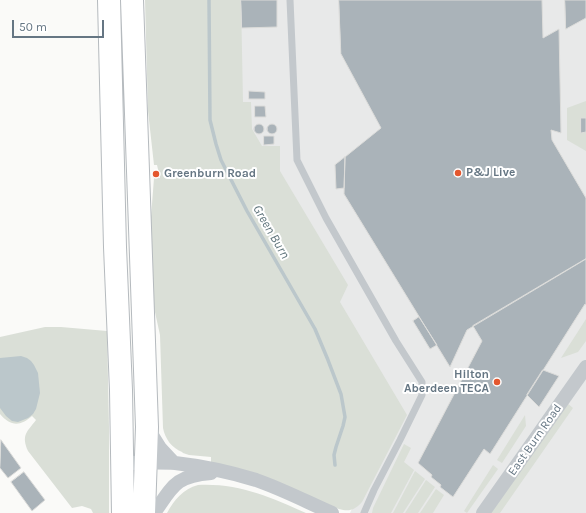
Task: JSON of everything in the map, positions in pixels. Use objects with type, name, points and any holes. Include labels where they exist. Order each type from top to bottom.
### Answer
[{"type":"main road","points":[[110,0],[115,247],[121,390],[122,513]]},
{"type":"main road","points":[[132,0],[147,427],[144,513]]},
{"type":"street","name":"East Burn Road","points":[[483,513],[586,367]]},
{"type":"street","points":[[147,427],[156,443],[174,463]]},
{"type":"street","points":[[122,463],[174,463],[225,472],[275,487],[332,513]]},
{"type":"street","points":[[154,513],[173,486],[181,480],[201,474],[225,472]]},
{"type":"lane","points":[[290,0],[297,160],[326,218],[396,341],[422,382],[422,395],[364,513]]},
{"type":"shaded area","points":[[145,0],[241,0],[243,102],[251,102],[252,129],[262,146],[280,146],[280,171],[348,285],[340,302],[407,415],[362,502],[352,510],[339,509],[262,476],[211,463],[211,457],[183,453],[172,446],[165,436],[163,428],[160,335],[153,303],[152,290],[151,217],[154,178],[160,178],[157,165],[154,165],[148,111]]},
{"type":"shaded area","points":[[239,0],[586,0],[586,513],[350,513],[385,439],[236,109]]},
{"type":"shaded area","points":[[586,101],[586,151],[567,140],[567,108]]},
{"type":"shaded area","points":[[586,319],[586,341],[578,352],[561,358]]},
{"type":"shaded area","points":[[45,327],[107,331],[109,513],[93,513],[91,509],[82,506],[72,508],[28,451],[25,437],[36,420],[32,416],[28,420],[15,424],[8,421],[0,414],[0,337]]},
{"type":"shaded area","points":[[21,356],[27,358],[34,365],[38,373],[40,393],[36,409],[33,414],[18,422],[12,421],[0,408],[0,358]]},
{"type":"shaded area","points":[[567,403],[573,408],[500,513],[491,513]]},
{"type":"shaded area","points":[[525,415],[526,426],[502,463],[497,460]]},
{"type":"shaded area","points":[[404,444],[411,448],[404,462],[414,470],[391,513],[372,513],[373,508]]},
{"type":"shaded area","points":[[493,465],[498,469],[467,513],[464,511]]},
{"type":"shaded area","points":[[415,471],[425,479],[403,513],[393,513]]},
{"type":"shaded area","points":[[426,480],[435,487],[418,513],[405,513]]},
{"type":"shaded area","points":[[198,485],[227,486],[254,492],[306,513],[167,513],[183,492]]},
{"type":"shaded area","points":[[436,489],[444,495],[433,513],[420,513]]},
{"type":"building","points":[[241,0],[277,0],[277,27],[242,28]]},
{"type":"building","name":"P&J Live","points":[[339,0],[542,0],[543,38],[559,29],[561,133],[551,130],[552,140],[586,198],[586,259],[467,330],[450,367],[344,194],[345,157],[381,128],[341,54]]},
{"type":"building","points":[[565,0],[586,0],[586,18],[566,29]]},
{"type":"building","points":[[249,91],[265,92],[265,99],[249,99]]},
{"type":"building","points":[[255,106],[265,106],[266,117],[255,117]]},
{"type":"building","points":[[581,118],[586,118],[586,132],[581,133]]},
{"type":"building","points":[[257,124],[261,124],[263,125],[263,133],[257,134],[254,131],[254,127]]},
{"type":"building","points":[[270,124],[274,124],[276,125],[276,133],[270,134],[267,131],[267,127]]},
{"type":"building","points":[[264,136],[274,136],[274,144],[264,145]]},
{"type":"building","points":[[345,157],[344,188],[336,189],[335,165]]},
{"type":"building","name":"Hilton Aberdeen TECA","points":[[586,259],[586,305],[585,304],[490,454],[484,449],[453,497],[440,487],[441,485],[431,477],[432,475],[418,463],[482,341],[473,326]]},
{"type":"building","points":[[419,317],[437,345],[430,349],[413,321]]},
{"type":"building","points":[[543,370],[559,376],[539,407],[527,395]]},
{"type":"building","points":[[1,440],[21,468],[8,478],[0,468]]},
{"type":"building","points":[[24,472],[45,500],[32,511],[11,482]]},
{"type":"waterway","name":"Green Burn","points":[[209,0],[210,120],[216,144],[221,160],[247,211],[315,329],[341,394],[345,417],[334,455],[335,465]]},
{"type":"place","name":"P&J Live","points":[[458,173]]},
{"type":"place","name":"Greenburn Road","points":[[156,174]]},
{"type":"place","name":"Hilton Aberdeen TECA","points":[[497,382]]}]
